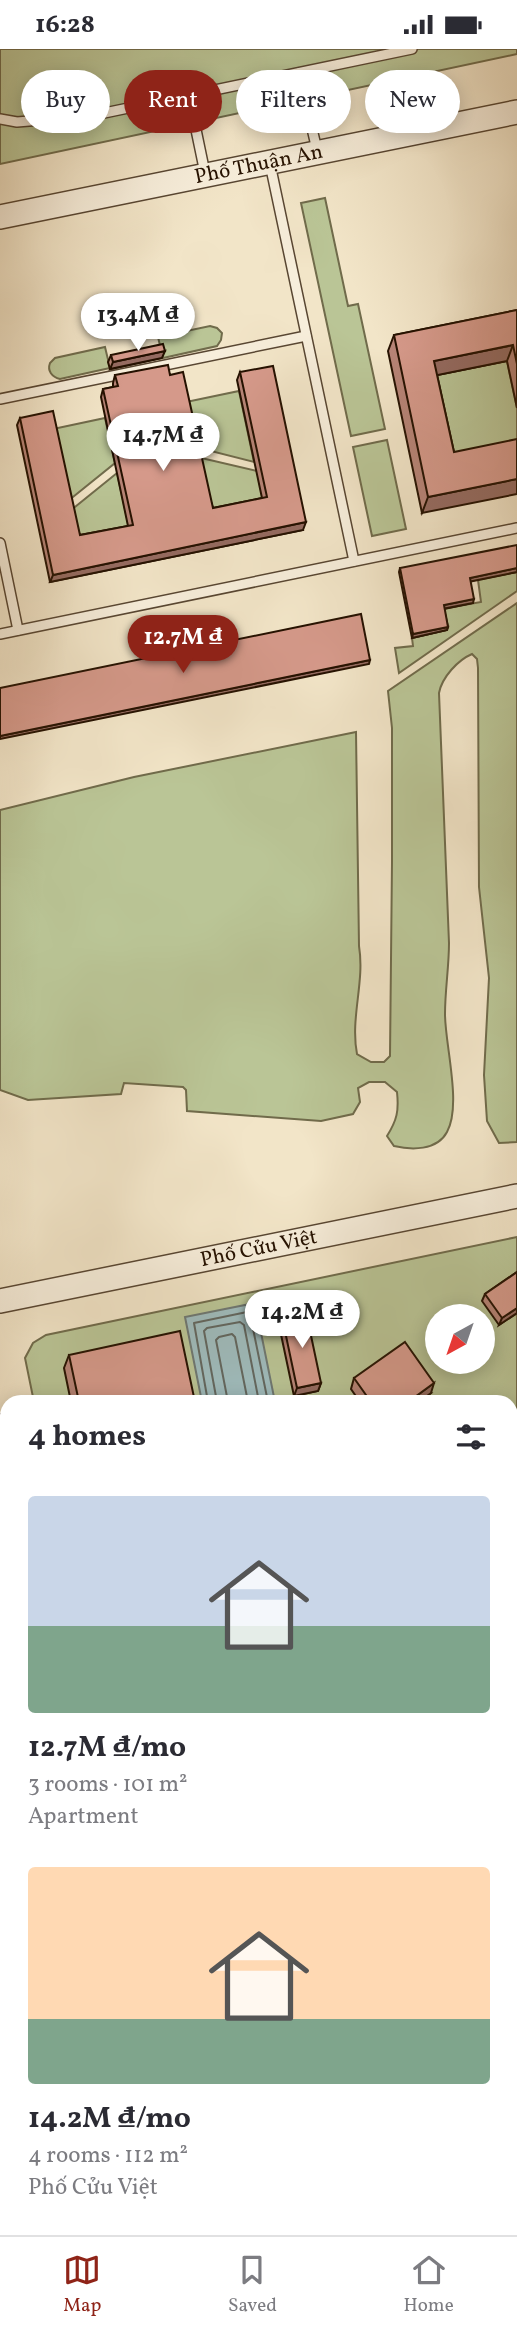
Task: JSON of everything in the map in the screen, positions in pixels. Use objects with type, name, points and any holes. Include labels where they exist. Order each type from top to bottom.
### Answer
[{"type":"street","name":"Phố Thuận An","points":[[0,217],[517,112]]},
{"type":"street","name":"Phố Cửu Việt","points":[[0,1301],[517,1196]]},
{"type":"lane","points":[[313,70],[412,49]]},
{"type":"lane","points":[[0,119],[17,122],[90,116],[124,109]]},
{"type":"lane","points":[[196,133],[205,175]]},
{"type":"lane","points":[[313,133],[317,152]]},
{"type":"lane","points":[[270,162],[354,561]]},
{"type":"lane","points":[[0,399],[306,336]]},
{"type":"lane","points":[[0,634],[517,528]]},
{"type":"lane","points":[[0,543],[18,630]]},
{"type":"green space","points":[[0,49],[517,49],[517,54],[442,70],[365,70],[365,86],[351,89],[351,70],[236,70],[236,114],[222,117],[222,70],[124,70],[124,133],[146,133],[0,164]]},
{"type":"green space","points":[[325,198],[348,306],[358,304],[385,429],[351,436],[301,203]]},
{"type":"green space","points":[[210,326],[222,333],[217,346],[163,358],[158,337]]},
{"type":"green space","points":[[105,347],[110,368],[60,379],[50,371],[50,363],[55,358]]},
{"type":"green space","points":[[507,361],[517,408],[517,454],[448,468],[428,377]]},
{"type":"green space","points":[[239,391],[254,462],[195,447],[186,402]]},
{"type":"green space","points":[[105,418],[115,463],[68,501],[53,429]]},
{"type":"green space","points":[[387,440],[406,529],[372,536],[353,447]]},
{"type":"green space","points":[[197,457],[257,471],[264,505],[210,516]]},
{"type":"green space","points":[[117,473],[130,532],[78,543],[70,511]]},
{"type":"green space","points":[[517,572],[517,591],[399,673],[395,648],[413,646],[412,638],[447,630],[442,609],[481,602],[478,580]]},
{"type":"green space","points":[[517,603],[517,1142],[499,1143],[487,1121],[484,1075],[489,978],[479,887],[478,668],[477,659],[472,654],[451,670],[439,693],[449,943],[445,1014],[453,1091],[451,1120],[443,1138],[423,1148],[394,1146],[387,1136],[396,1115],[397,1092],[385,1082],[369,1082],[358,1088],[360,1102],[353,1114],[321,1121],[187,1111],[186,1090],[183,1087],[124,1083],[121,1094],[28,1100],[0,1090],[0,810],[134,777],[356,732],[360,973],[355,1041],[357,1054],[371,1062],[384,1062],[390,1056],[392,728],[388,691]]},
{"type":"green space","points":[[517,1237],[517,1395],[33,1395],[25,1358],[33,1343],[46,1335]]},
{"type":"water","points":[[255,1303],[274,1395],[201,1395],[185,1317]]},
{"type":"building","points":[[517,310],[517,364],[513,345],[434,361],[454,452],[517,439],[517,479],[428,497],[394,335]]},
{"type":"building","points":[[163,344],[165,351],[113,362],[111,355]]},
{"type":"building","points":[[168,365],[170,375],[183,372],[213,508],[267,497],[240,372],[273,366],[306,522],[53,575],[20,418],[53,411],[80,535],[133,525],[103,389],[118,386],[115,375]]},
{"type":"building","points":[[517,545],[517,568],[470,578],[474,599],[444,605],[448,627],[413,634],[400,568]]},
{"type":"building","points":[[361,614],[370,660],[0,736],[0,688]]},
{"type":"building","points":[[517,1272],[517,1308],[502,1318],[495,1304],[485,1294]]},
{"type":"building","points":[[306,1312],[321,1383],[297,1388],[282,1317]]},
{"type":"building","points":[[180,1331],[194,1395],[78,1395],[69,1355]]},
{"type":"building","points":[[405,1342],[425,1374],[434,1383],[418,1395],[366,1395],[354,1378]]}]
